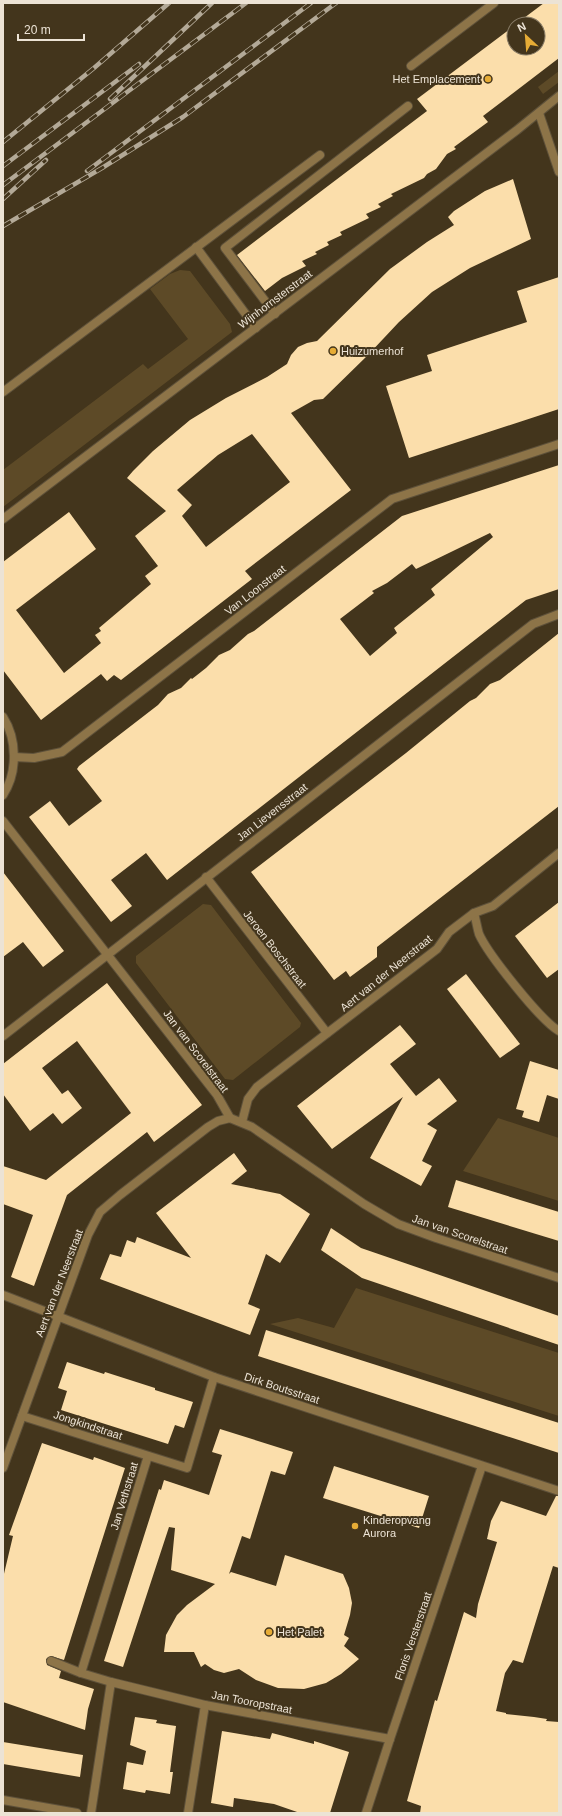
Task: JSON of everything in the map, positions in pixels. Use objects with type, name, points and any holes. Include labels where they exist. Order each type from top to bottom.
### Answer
[{"type":"street","points":[[411,66],[494,3]]},
{"type":"street","name":"Wijnhornsterstraat","points":[[3,518],[275,314],[539,113],[559,96]]},
{"type":"street","points":[[275,314],[225,248],[408,106]]},
{"type":"street","points":[[539,113],[559,172]]},
{"type":"street","points":[[3,392],[320,155]]},
{"type":"street","points":[[196,248],[256,328]]},
{"type":"street","name":"Van Loonstraat","points":[[14,757],[48,757],[67,749],[392,500],[559,444]]},
{"type":"street","name":"Jan Lievensstraat","points":[[3,1036],[533,624],[559,614]]},
{"type":"street","points":[[3,717],[10,731],[14,757],[13,774],[3,794]]},
{"type":"street","name":"Jan van Scorelstraat","points":[[3,821],[217,1095],[230,1118],[242,1122],[364,1204],[398,1224],[559,1278]]},
{"type":"street","name":"Aert van der Neerstraat","points":[[242,1122],[248,1099],[257,1087],[437,949],[449,932],[474,913],[493,906],[559,854]]},
{"type":"street","name":"Jeroen Boschstraat","points":[[206,877],[327,1034]]},
{"type":"street","points":[[474,913],[479,933],[488,949],[534,1008],[559,1031]]},
{"type":"street","name":"Aert van der Neerstraat","points":[[3,1468],[88,1235],[100,1212],[208,1127],[218,1121],[230,1118]]},
{"type":"street","name":"Dirk Boutsstraat","points":[[3,1295],[214,1377],[559,1491]]},
{"type":"street","name":"Jan Vethstraat","points":[[80,1673],[148,1456],[187,1468],[214,1377]]},
{"type":"street","name":"Jongkindstraat","points":[[22,1416],[148,1456]]},
{"type":"street","name":"Floris Versterstraat","points":[[366,1813],[482,1466]]},
{"type":"street","points":[[51,1661],[80,1673],[111,1682],[91,1813]]},
{"type":"street","name":"Jan Tooropstraat","points":[[111,1682],[205,1705],[390,1739]]},
{"type":"street","points":[[188,1813],[205,1705]]},
{"type":"street","points":[[3,1800],[77,1813]]},
{"type":"shaded area","points":[[559,71],[559,82],[543,94],[538,87]]},
{"type":"shaded area","points":[[180,270],[190,271],[230,324],[232,332],[3,507],[3,470],[143,364],[148,369],[188,339],[150,289],[170,274]]},
{"type":"shaded area","points":[[203,904],[211,905],[301,1023],[300,1027],[233,1080],[225,1079],[136,963],[136,956]]},
{"type":"shaded area","points":[[498,1118],[559,1138],[559,1201],[463,1171]]},
{"type":"shaded area","points":[[356,1288],[559,1353],[559,1416],[270,1324],[298,1318],[334,1328]]},
{"type":"building","points":[[544,3],[559,3],[559,58],[483,116],[488,122],[454,147],[456,149],[447,154],[436,169],[427,174],[424,178],[391,194],[393,196],[378,204],[381,207],[366,214],[369,218],[340,232],[342,235],[327,242],[329,245],[315,252],[317,254],[302,261],[306,266],[282,278],[265,291],[237,255],[427,111],[417,99],[506,32],[506,56],[546,56],[546,16],[527,16]]},
{"type":"building","points":[[513,179],[531,239],[470,268],[432,292],[399,322],[323,399],[314,400],[291,413],[351,490],[245,571],[252,579],[121,680],[114,675],[107,681],[101,674],[41,720],[3,670],[3,562],[69,512],[96,549],[16,610],[64,673],[101,643],[95,635],[101,631],[99,628],[151,584],[145,576],[158,566],[135,536],[166,511],[127,478],[133,471],[153,451],[190,420],[226,398],[267,377],[287,364],[291,355],[298,347],[317,341],[390,269],[427,242],[454,225],[448,217],[454,211],[485,191]],"holes":[[[252,434],[290,482],[206,547],[182,516],[192,505],[177,490],[218,455]]]},
{"type":"building","points":[[559,277],[559,409],[409,458],[386,386],[432,371],[427,355],[527,322],[517,291]]},
{"type":"building","points":[[559,465],[559,589],[526,600],[167,880],[146,853],[111,880],[132,906],[111,922],[29,817],[50,801],[69,826],[102,801],[77,769],[79,766],[158,705],[168,694],[181,688],[191,678],[192,679],[206,668],[219,655],[230,650],[248,634],[254,631],[402,516]],"holes":[[[490,533],[493,537],[431,589],[435,595],[394,628],[397,633],[370,656],[340,619],[374,593],[372,591],[387,583],[412,564],[416,569]]]},
{"type":"building","points":[[559,633],[559,806],[377,947],[377,957],[350,977],[346,971],[334,980],[251,872],[406,753],[470,701],[476,698],[490,684],[500,680]]},
{"type":"building","points":[[3,872],[64,951],[43,967],[23,942],[3,957]]},
{"type":"building","points":[[559,902],[559,969],[547,978],[515,936]]},
{"type":"building","points":[[466,974],[520,1044],[500,1058],[447,989]]},
{"type":"building","points":[[107,983],[202,1105],[154,1142],[147,1132],[67,1195],[34,1286],[11,1277],[33,1215],[3,1204],[3,1166],[46,1180],[131,1113],[77,1041],[42,1068],[62,1094],[68,1090],[82,1108],[62,1124],[53,1113],[30,1131],[3,1094],[3,1064]]},
{"type":"building","points":[[400,1025],[416,1044],[390,1064],[416,1096],[439,1078],[457,1101],[427,1124],[437,1130],[422,1161],[432,1166],[421,1186],[370,1158],[403,1097],[332,1149],[297,1106]]},
{"type":"building","points":[[530,1061],[559,1070],[559,1099],[547,1095],[539,1122],[522,1117],[524,1111],[516,1109]]},
{"type":"building","points":[[234,1153],[247,1171],[231,1184],[280,1194],[310,1214],[280,1263],[266,1254],[248,1304],[260,1309],[250,1335],[100,1279],[110,1254],[121,1257],[127,1240],[135,1243],[137,1237],[191,1258],[156,1213]]},
{"type":"building","points":[[456,1180],[559,1212],[559,1241],[448,1207]]},
{"type":"building","points":[[331,1228],[361,1248],[559,1316],[559,1345],[362,1278],[321,1250]]},
{"type":"building","points":[[266,1330],[559,1423],[559,1453],[258,1356]]},
{"type":"building","points":[[67,1362],[104,1374],[105,1372],[193,1402],[184,1428],[175,1425],[168,1444],[61,1410],[67,1391],[58,1388]]},
{"type":"building","points":[[220,1429],[293,1452],[285,1475],[271,1471],[250,1539],[242,1536],[229,1574],[231,1572],[276,1586],[285,1555],[343,1574],[349,1588],[352,1603],[344,1635],[349,1638],[344,1646],[359,1659],[341,1674],[326,1683],[304,1689],[278,1688],[256,1680],[239,1669],[224,1673],[214,1670],[205,1664],[201,1667],[194,1652],[164,1652],[166,1635],[177,1615],[187,1605],[215,1584],[171,1570],[175,1528],[169,1527],[123,1667],[104,1661],[159,1489],[161,1490],[164,1480],[209,1495],[222,1455],[212,1452]]},
{"type":"building","points":[[42,1443],[93,1460],[94,1457],[125,1468],[64,1660],[51,1656],[46,1659],[47,1665],[61,1671],[59,1678],[94,1689],[88,1709],[85,1730],[3,1702],[3,1578],[13,1536],[9,1535]]},
{"type":"building","points":[[334,1466],[429,1496],[419,1528],[323,1498]]},
{"type":"building","points":[[556,1496],[559,1496],[559,1568],[553,1566],[523,1663],[513,1660],[505,1673],[496,1711],[506,1714],[547,1719],[546,1721],[559,1722],[559,1813],[420,1813],[421,1806],[407,1801],[435,1700],[437,1701],[464,1612],[476,1618],[478,1604],[497,1542],[487,1539],[491,1521],[501,1501],[546,1516]]},
{"type":"building","points":[[135,1717],[157,1720],[156,1723],[176,1726],[170,1772],[173,1772],[170,1794],[146,1790],[145,1793],[123,1789],[127,1762],[143,1765],[146,1751],[130,1745]]},
{"type":"building","points":[[222,1731],[270,1739],[272,1733],[314,1744],[314,1741],[349,1752],[330,1813],[300,1813],[274,1804],[234,1798],[233,1807],[211,1803]]},
{"type":"building","points":[[3,1742],[83,1755],[80,1777],[3,1764]]},
{"type":"railway","points":[[3,142],[94,68],[169,3]]},
{"type":"railway","points":[[110,99],[212,3]]},
{"type":"railway","points":[[3,185],[246,3]]},
{"type":"railway","points":[[87,171],[311,3]]},
{"type":"railway","points":[[3,226],[102,168],[183,117],[336,3]]},
{"type":"railway","points":[[3,166],[139,64]]},
{"type":"railway","points":[[3,199],[46,160]]},
{"type":"place","name":"Het Emplacement","points":[[488,79]]},
{"type":"place","name":"Huizumerhof","points":[[333,351]]},
{"type":"place","name":"Kinderopvang Aurora","points":[[355,1526]]},
{"type":"place","name":"Het Palet","points":[[269,1632]]}]
